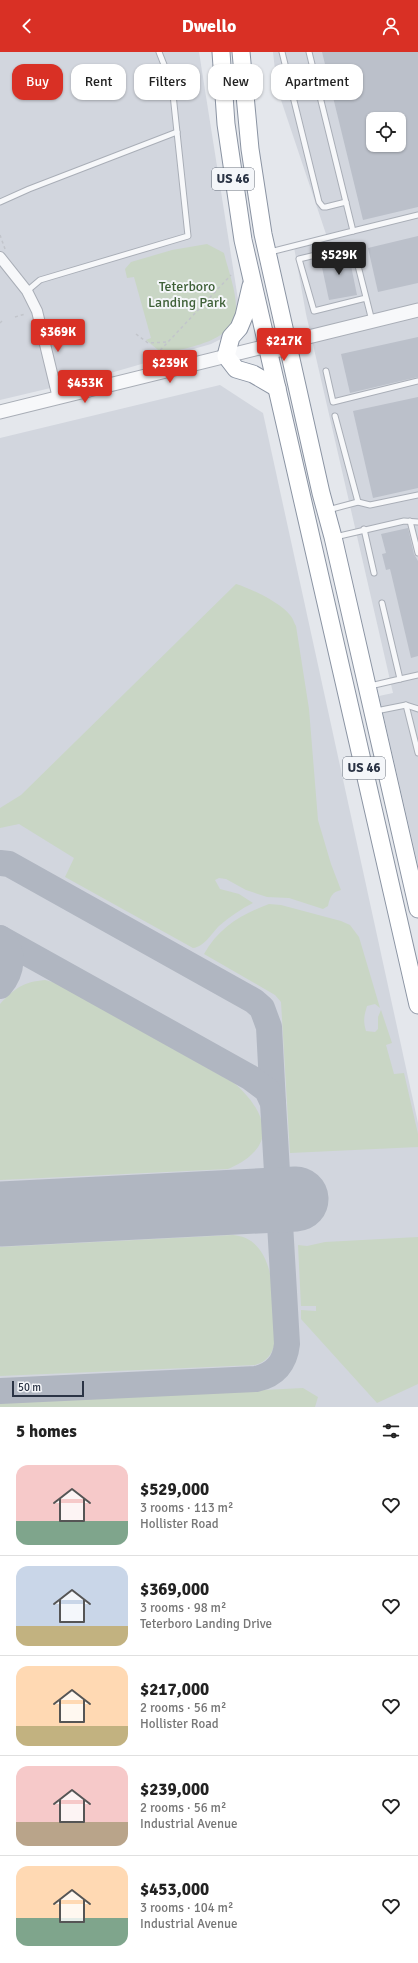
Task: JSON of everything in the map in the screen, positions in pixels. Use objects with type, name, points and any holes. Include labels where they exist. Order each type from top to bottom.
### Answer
[{"type":"highway","points":[[212,52],[217,64]]},
{"type":"highway","name":"US 46","points":[[221,52],[221,64]]},
{"type":"highway","name":"US 46","points":[[241,52],[250,149],[267,252],[321,494],[333,537],[418,908]]},
{"type":"highway","name":"US 46","points":[[224,100],[232,174],[252,282],[418,1005]]},
{"type":"highway","points":[[252,282],[244,316],[238,328],[231,337],[226,356],[236,369],[253,374],[276,388]]},
{"type":"highway","points":[[279,307],[272,320],[272,335],[267,346],[277,358],[283,371],[305,463],[321,494]]},
{"type":"street","points":[[0,256],[27,292],[37,312],[58,398]]},
{"type":"street","points":[[0,412],[267,346],[276,351],[285,349],[288,342],[418,310]]},
{"type":"lane","points":[[27,292],[40,280],[188,236],[172,85],[159,52]]},
{"type":"lane","points":[[282,52],[319,202],[323,207],[346,202]]},
{"type":"lane","points":[[310,52],[353,231]]},
{"type":"lane","points":[[0,202],[29,189],[177,132]]},
{"type":"lane","points":[[267,252],[418,215]]},
{"type":"lane","points":[[366,298],[314,311],[299,259],[353,246],[372,321]]},
{"type":"lane","points":[[326,371],[333,402],[418,381]]},
{"type":"lane","points":[[335,416],[358,502]]},
{"type":"lane","points":[[325,510],[358,502],[370,505],[418,495]]},
{"type":"lane","points":[[333,537],[404,521],[418,522]]},
{"type":"lane","points":[[410,522],[418,553]]},
{"type":"lane","points":[[364,529],[374,573]]},
{"type":"lane","points":[[382,603],[400,680]]},
{"type":"lane","points":[[367,686],[418,676]]},
{"type":"lane","points":[[373,711],[406,705],[418,709]]},
{"type":"lane","points":[[406,705],[418,753]]},
{"type":"path","points":[[152,359],[231,275]]},
{"type":"path","points":[[15,317],[25,314]]},
{"type":"path","points":[[136,334],[148,343],[168,342]]},
{"type":"shaded area","points":[[0,52],[199,52],[240,312],[223,338],[211,344],[93,378],[0,400]]},
{"type":"shaded area","points":[[273,52],[418,52],[418,865],[379,696],[393,693],[306,314],[294,247],[328,240],[281,100],[363,100],[363,64],[274,64]]},
{"type":"shaded area","points":[[220,385],[263,413],[418,1123],[418,1407],[0,1407],[0,438]]},
{"type":"green space","name":"Teterboro Landing Park","points":[[207,244],[224,253],[235,294],[236,308],[234,319],[228,329],[209,341],[163,354],[146,340],[151,338],[134,277],[127,278],[125,269],[131,262],[172,250]]},
{"type":"green space","points":[[236,584],[257,592],[286,610],[296,626],[309,709],[318,820],[331,864],[341,890],[333,894],[328,906],[323,909],[289,898],[267,897],[246,890],[226,879],[219,878],[215,880],[220,889],[239,894],[253,903],[227,919],[204,943],[193,948],[65,877],[74,858],[19,824],[0,828],[0,808],[21,795]]},
{"type":"green space","points":[[269,904],[281,905],[341,921],[350,925],[359,937],[380,1008],[375,1004],[367,1006],[364,1024],[366,1031],[375,1032],[378,1029],[378,1017],[381,1010],[392,1043],[386,1045],[394,1074],[404,1073],[418,1134],[418,1147],[290,1153],[281,1002],[275,995],[204,954],[224,929],[250,912]]},
{"type":"green space","points":[[45,980],[56,983],[234,1083],[248,1097],[259,1115],[262,1124],[263,1134],[260,1143],[254,1152],[245,1160],[228,1169],[0,1180],[0,1004],[15,990],[25,984]]},
{"type":"green space","points":[[233,1235],[248,1239],[259,1249],[266,1262],[271,1278],[275,1342],[273,1350],[263,1362],[255,1365],[0,1376],[0,1247]]},
{"type":"green space","points":[[418,1237],[418,1384],[377,1403],[301,1319],[301,1310],[316,1311],[316,1306],[301,1306],[298,1245],[307,1246],[325,1242]]},
{"type":"green space","points":[[303,1388],[318,1397],[315,1407],[0,1407],[0,1403]]},
{"type":"building","points":[[322,52],[418,52],[418,207],[363,220],[334,100],[363,100],[363,64],[325,64]]},
{"type":"building","points":[[418,236],[418,283],[378,292],[368,248]]},
{"type":"building","points":[[348,251],[357,295],[329,300],[320,258]]},
{"type":"building","points":[[418,337],[418,377],[350,393],[341,354]]},
{"type":"building","points":[[418,397],[418,488],[373,498],[353,411]]},
{"type":"building","points":[[408,528],[414,554],[418,561],[418,656],[411,658],[390,569],[386,570],[382,554],[386,553],[381,534]]},
{"type":"taxiway","points":[[0,863],[9,864],[254,1001],[262,1008],[269,1027],[273,1103]]},
{"type":"taxiway","points":[[0,938],[251,1078],[267,1090],[273,1103],[287,1344],[284,1357],[278,1367],[269,1375],[256,1379],[0,1391]]},
{"type":"taxiway","points":[[0,938],[5,943],[10,955],[9,968],[0,986]]},
{"type":"runway","points":[[0,1214],[296,1199]]}]
